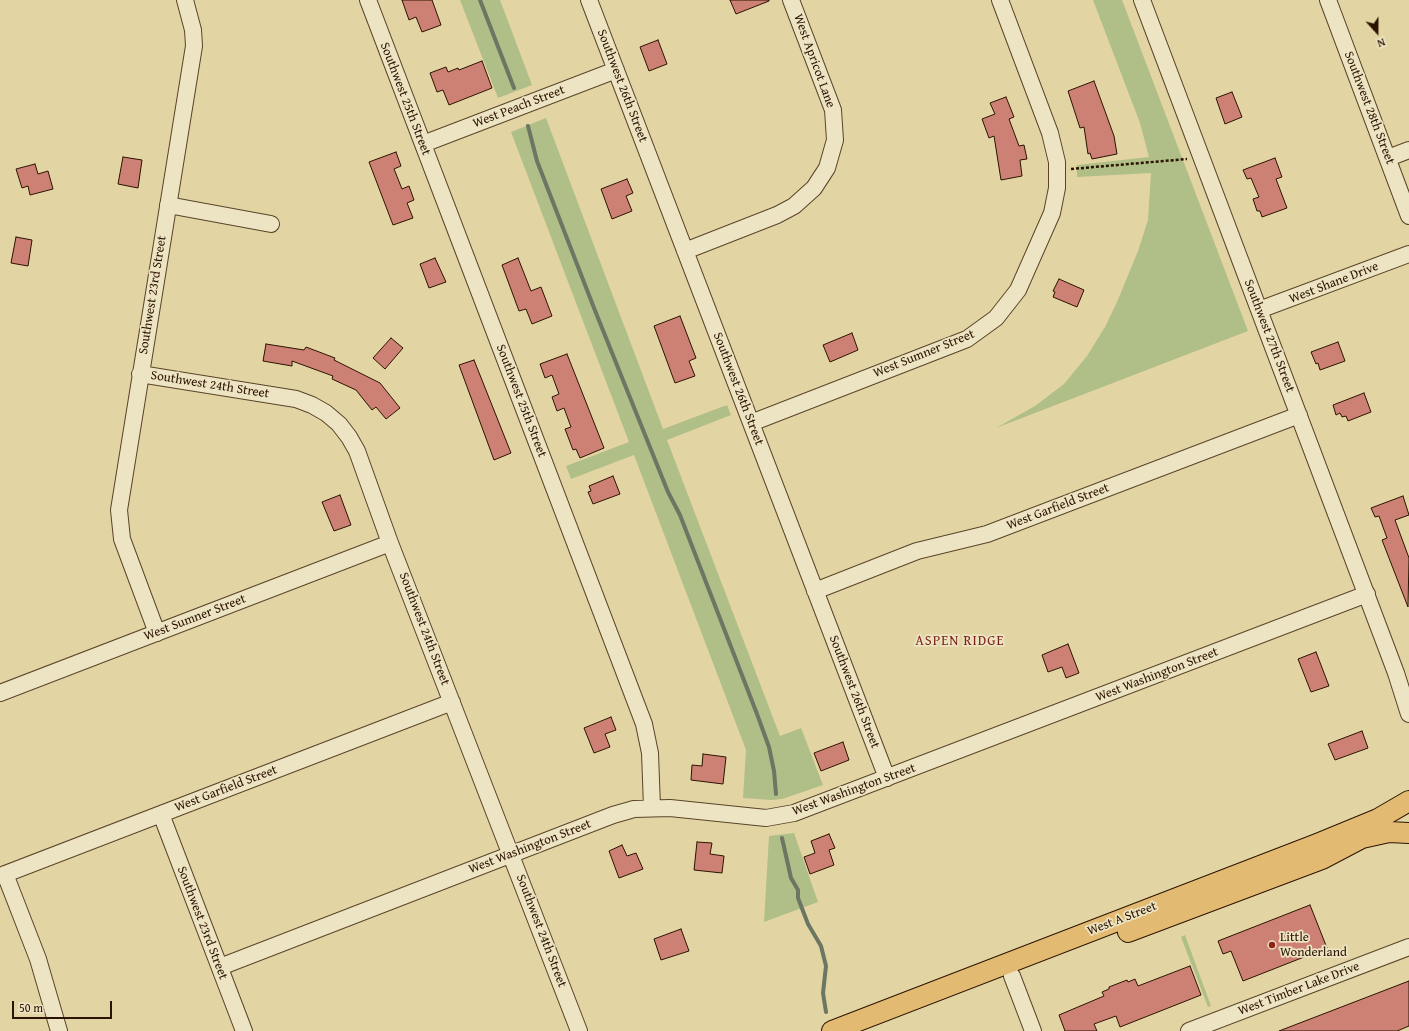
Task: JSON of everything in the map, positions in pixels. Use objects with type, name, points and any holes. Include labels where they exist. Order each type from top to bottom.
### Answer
[{"type":"main road","name":"West A Street","points":[[832,1031],[1324,841],[1378,819],[1409,801]]},
{"type":"main road","name":"West A Street","points":[[866,1031],[1322,859],[1362,838],[1389,832],[1409,832]]},
{"type":"street","name":"Southwest 23rd Street","points":[[158,632],[122,539],[119,527],[119,510],[194,46],[193,30],[185,0]]},
{"type":"street","name":"Southwest 25th Street","points":[[368,0],[644,724],[650,753],[652,807]]},
{"type":"street","name":"Southwest 26th Street","points":[[589,0],[887,778]]},
{"type":"street","name":"West Apricot Lane","points":[[685,251],[777,215],[794,206],[814,188],[827,168],[835,140],[833,110],[791,0]]},
{"type":"street","name":"West Sumner Street","points":[[751,423],[967,339],[996,318],[1018,290],[1048,226],[1055,202],[1058,171],[1050,134],[1000,0]]},
{"type":"street","name":"Southwest 27th Street","points":[[1142,0],[1367,594],[1403,670],[1409,698]]},
{"type":"street","name":"Southwest 28th Street","points":[[1329,0],[1409,216]]},
{"type":"street","name":"West Peach Street","points":[[423,144],[616,70]]},
{"type":"street","points":[[1388,158],[1409,150]]},
{"type":"street","points":[[168,205],[271,224]]},
{"type":"street","name":"West Shane Drive","points":[[1259,310],[1409,254]]},
{"type":"street","name":"Southwest 24th Street","points":[[140,374],[296,400],[312,405],[326,413],[339,424],[349,437],[357,452],[390,543],[579,1031]]},
{"type":"street","name":"West Garfield Street","points":[[815,591],[917,551],[987,534],[1299,415]]},
{"type":"street","name":"West Sumner Street","points":[[0,693],[390,543]]},
{"type":"street","name":"West Washington Street","points":[[220,967],[613,815],[634,809],[652,807],[766,818],[786,815],[887,778],[1367,594]]},
{"type":"street","name":"Southwest 27th Street","points":[[1403,670],[1409,714]]},
{"type":"street","name":"West Garfield Street","points":[[3,875],[452,702]]},
{"type":"street","name":"Southwest 23rd Street","points":[[160,814],[244,1031]]},
{"type":"street","points":[[3,875],[38,959],[58,1031]]},
{"type":"street","name":"West Timber Lake Drive","points":[[1189,1031],[1409,947]]},
{"type":"street","points":[[1012,976],[1033,1031]]},
{"type":"path","points":[[1058,171],[1202,157]]},
{"type":"green space","points":[[460,0],[500,0],[532,85],[498,98]]},
{"type":"green space","points":[[1093,0],[1122,0],[1248,331],[996,428],[1035,406],[1064,384],[1087,356],[1105,327],[1117,302],[1138,251],[1148,220],[1151,173],[1077,177],[1077,165],[1149,157],[1140,123]]},
{"type":"green space","points":[[546,118],[663,429],[727,405],[731,415],[667,440],[780,736],[801,728],[823,785],[782,799],[771,800],[743,798],[746,750],[634,455],[571,479],[566,466],[629,442],[511,132]]},
{"type":"green space","points":[[794,833],[818,902],[764,922],[769,836]]},
{"type":"green space","points":[[1185,935],[1211,1006],[1208,1007],[1181,937]]},
{"type":"building","points":[[402,0],[432,0],[441,25],[422,32],[416,17],[409,20]]},
{"type":"building","points":[[730,0],[769,0],[769,1],[736,14]]},
{"type":"building","points":[[658,40],[667,64],[649,71],[640,47]]},
{"type":"building","points":[[482,61],[492,88],[449,105],[443,90],[437,92],[430,73],[446,67],[448,72],[458,68],[459,70]]},
{"type":"building","points":[[1094,81],[1114,136],[1117,154],[1092,159],[1090,153],[1088,154],[1084,127],[1080,128],[1068,91]]},
{"type":"building","points":[[1232,92],[1242,117],[1225,124],[1216,98]]},
{"type":"building","points":[[1006,97],[1014,117],[1009,119],[1019,146],[1024,145],[1027,159],[1020,160],[1022,176],[1001,180],[994,136],[989,138],[982,119],[995,114],[990,103]]},
{"type":"building","points":[[396,152],[401,166],[394,169],[402,189],[409,186],[414,200],[407,203],[413,218],[393,225],[369,162]]},
{"type":"building","points":[[123,157],[142,160],[138,188],[118,184]]},
{"type":"building","points":[[1275,158],[1282,177],[1276,179],[1287,208],[1262,217],[1260,211],[1257,211],[1253,199],[1259,197],[1251,178],[1247,179],[1243,170]]},
{"type":"building","points":[[35,164],[38,174],[48,171],[53,189],[30,195],[28,186],[22,188],[16,169]]},
{"type":"building","points":[[627,179],[633,193],[626,196],[632,211],[612,219],[601,189]]},
{"type":"building","points":[[16,237],[32,240],[28,266],[11,263]]},
{"type":"building","points":[[435,258],[446,282],[429,288],[420,264]]},
{"type":"building","points":[[518,258],[531,291],[541,287],[552,316],[532,324],[526,309],[519,311],[502,265]]},
{"type":"building","points":[[1059,279],[1084,290],[1077,307],[1053,297],[1055,292],[1053,291]]},
{"type":"building","points":[[680,316],[696,358],[689,361],[695,376],[675,383],[654,326]]},
{"type":"building","points":[[852,333],[858,350],[830,362],[823,345]]},
{"type":"building","points":[[391,338],[403,348],[385,369],[373,358]]},
{"type":"building","points":[[1338,342],[1345,361],[1320,370],[1318,363],[1316,364],[1311,352]]},
{"type":"building","points":[[266,344],[304,350],[306,347],[335,358],[334,360],[380,383],[400,408],[386,419],[376,407],[372,410],[356,390],[332,379],[333,376],[292,361],[292,366],[263,361]]},
{"type":"building","points":[[567,354],[604,448],[580,458],[576,449],[573,450],[565,429],[571,427],[564,408],[557,411],[552,397],[559,394],[552,375],[545,378],[540,364]]},
{"type":"building","points":[[474,360],[511,453],[494,460],[459,365]]},
{"type":"building","points":[[1364,393],[1371,412],[1348,421],[1346,416],[1342,417],[1340,413],[1336,415],[1333,405]]},
{"type":"building","points":[[613,476],[620,494],[593,504],[588,492],[591,491],[589,486]]},
{"type":"building","points":[[340,495],[351,525],[334,531],[322,502]]},
{"type":"building","points":[[1403,496],[1409,515],[1395,520],[1409,558],[1408,607],[1382,540],[1387,538],[1379,516],[1375,517],[1371,508]]},
{"type":"building","points":[[1068,644],[1079,673],[1066,678],[1062,667],[1048,672],[1042,655]]},
{"type":"building","points":[[1316,652],[1329,686],[1311,692],[1298,659]]},
{"type":"building","points":[[611,717],[616,730],[605,734],[610,747],[594,753],[584,728]]},
{"type":"building","points":[[1362,731],[1368,748],[1335,760],[1328,744]]},
{"type":"building","points":[[843,742],[849,760],[821,771],[814,753]]},
{"type":"building","points":[[703,754],[726,757],[723,784],[691,780],[692,765],[702,766]]},
{"type":"building","points":[[829,834],[835,848],[829,850],[834,865],[810,874],[804,857],[815,853],[811,841]]},
{"type":"building","points":[[697,842],[712,843],[710,854],[724,856],[722,873],[694,870]]},
{"type":"building","points":[[622,845],[627,856],[636,853],[643,869],[619,878],[609,851]]},
{"type":"building","name":"Little Wonderland","points":[[1310,905],[1327,948],[1243,981],[1231,951],[1223,954],[1218,941]]},
{"type":"building","points":[[681,929],[689,951],[661,960],[654,939]]},
{"type":"building","points":[[1190,966],[1201,995],[1120,1027],[1116,1016],[1094,1024],[1097,1031],[1065,1031],[1059,1015],[1104,996],[1102,992],[1109,989],[1109,987],[1127,980],[1128,982],[1135,979],[1138,986]]},
{"type":"building","points":[[1409,981],[1409,1026],[1397,1031],[1279,1031]]},
{"type":"waterway","points":[[480,0],[514,88]]},
{"type":"waterway","points":[[528,126],[537,161],[594,308],[668,492],[680,515],[757,714],[769,747],[774,771],[776,794]]},
{"type":"waterway","points":[[782,838],[791,878],[798,890],[798,898],[808,924],[821,946],[826,966],[823,993],[826,1012]]},
{"type":"place","name":"Little Wonderland","points":[[1272,945]]},
{"type":"district","name":"ASPEN RIDGE","points":[[960,641]]}]
